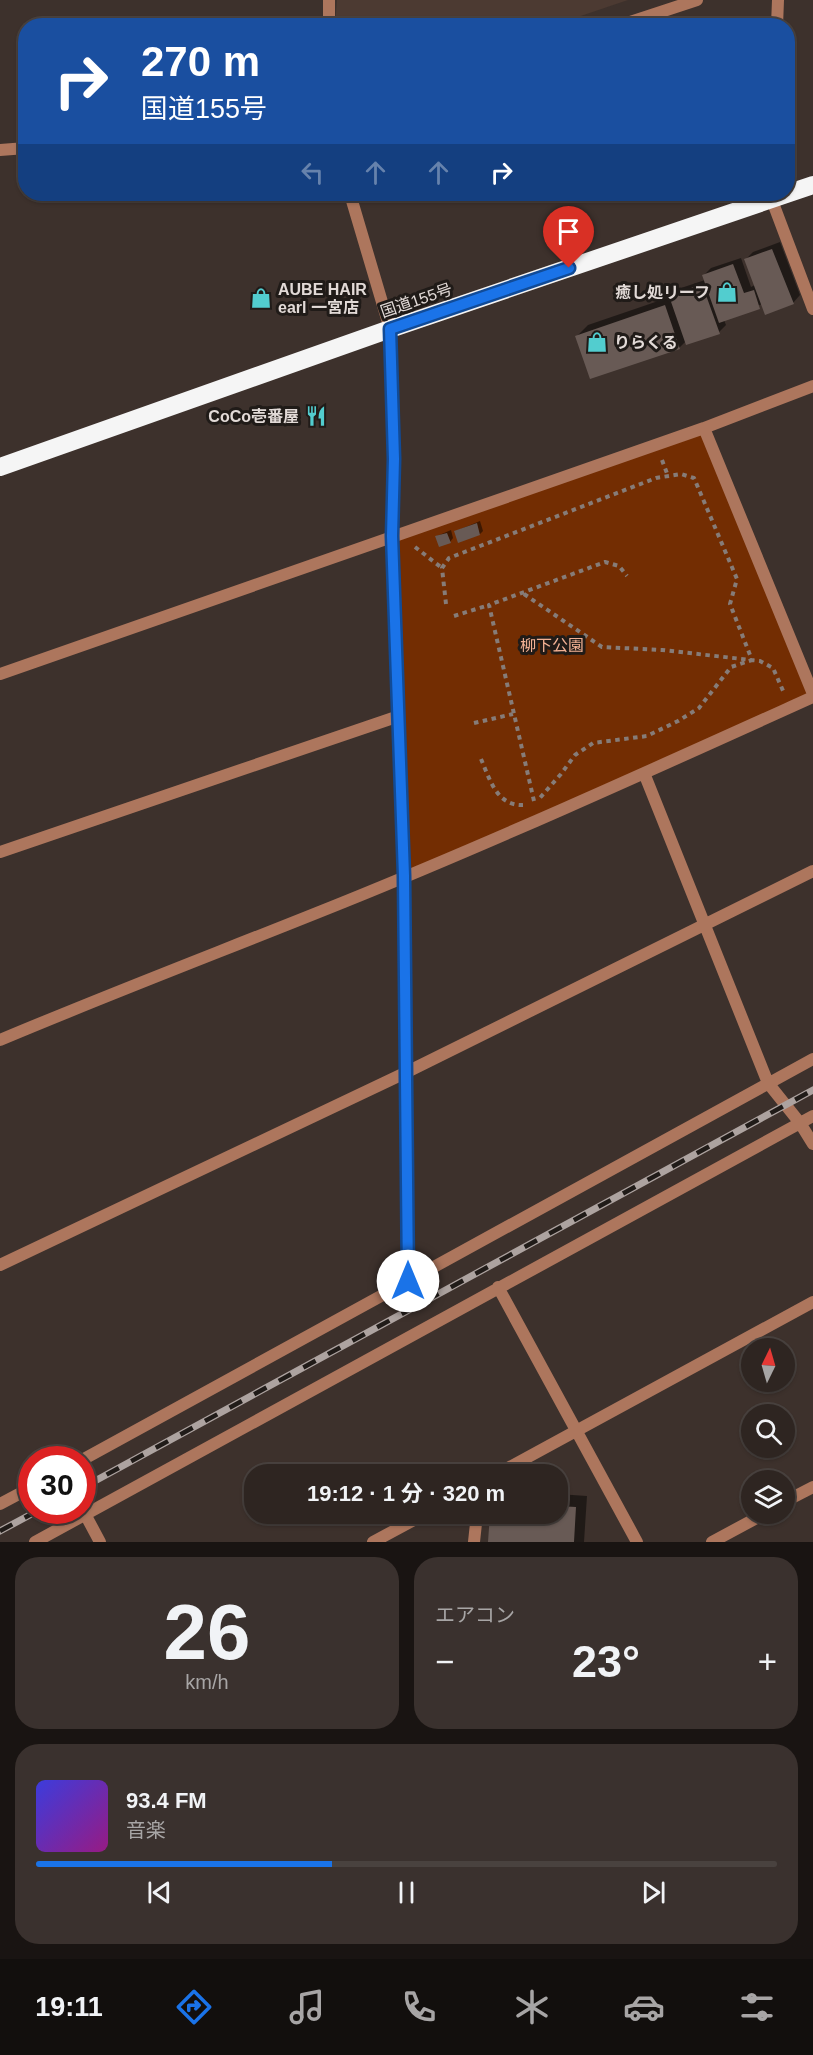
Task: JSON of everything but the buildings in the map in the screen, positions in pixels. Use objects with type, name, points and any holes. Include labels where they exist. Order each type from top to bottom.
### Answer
[{"type":"highway","name":"国道155号","points":[[795,190],[813,185]]},
{"type":"highway","name":"国道155号","points":[[0,467],[758,201]]},
{"type":"street","points":[[329,0],[329,18]]},
{"type":"street","points":[[642,18],[697,0]]},
{"type":"street","points":[[777,18],[778,0]]},
{"type":"street","points":[[0,150],[18,149]]},
{"type":"street","points":[[352,201],[390,329],[404,876],[408,1281]]},
{"type":"street","points":[[772,201],[813,309]]},
{"type":"street","points":[[0,674],[705,428],[813,386]]},
{"type":"street","points":[[0,1041],[404,876],[644,773],[813,696],[705,428]]},
{"type":"street","points":[[0,852],[399,716]]},
{"type":"street","points":[[644,773],[768,1083],[800,1123],[813,1144]]},
{"type":"street","points":[[0,1265],[407,1072],[813,872]]},
{"type":"street","points":[[96,1452],[813,1059]]},
{"type":"street","points":[[96,1508],[813,1116]]},
{"type":"street","points":[[498,1287],[637,1542]]},
{"type":"street","points":[[516,1464],[813,1302]]},
{"type":"street","points":[[795,1496],[813,1487]]},
{"type":"street","points":[[0,1504],[18,1494]]},
{"type":"street","points":[[35,1542],[67,1524]]},
{"type":"street","points":[[90,1524],[100,1542]]},
{"type":"street","points":[[373,1542],[406,1524]]},
{"type":"street","points":[[474,1542],[476,1524]]},
{"type":"street","points":[[712,1542],[745,1524]]},
{"type":"path","points":[[446,604],[442,568],[449,558],[656,478],[681,474],[694,478],[737,579],[729,604],[752,660]]},
{"type":"path","points":[[395,535],[442,568]]},
{"type":"path","points":[[454,616],[524,594],[605,562],[619,566],[627,576]]},
{"type":"path","points":[[524,594],[602,647],[752,660],[773,668],[790,708]]},
{"type":"path","points":[[489,605],[534,801]]},
{"type":"path","points":[[481,759],[494,790],[506,802],[522,806],[534,801],[548,790],[575,754],[593,743],[647,736],[678,721],[699,708],[731,667],[752,660]]},
{"type":"path","points":[[474,723],[513,714]]},
{"type":"shaded area","points":[[337,0],[628,0],[575,18],[336,18]]},
{"type":"green space","name":"柳下公園","points":[[703,433],[809,696],[407,872],[396,540]]},
{"type":"railway","points":[[96,1480],[813,1090]]},
{"type":"railway","points":[[0,1531],[18,1521]]},
{"type":"place","name":"癒し処リーフ","points":[[727,292]]},
{"type":"place","name":"AUBE HAIR earl 一宮店","points":[[261,298]]},
{"type":"place","name":"りらくる","points":[[597,342]]},
{"type":"place","name":"CoCo壱番屋","points":[[316,416]]},
{"type":"route","points":[[408,1281],[404,876],[392,536],[394,459],[390,329],[569,268]]}]
